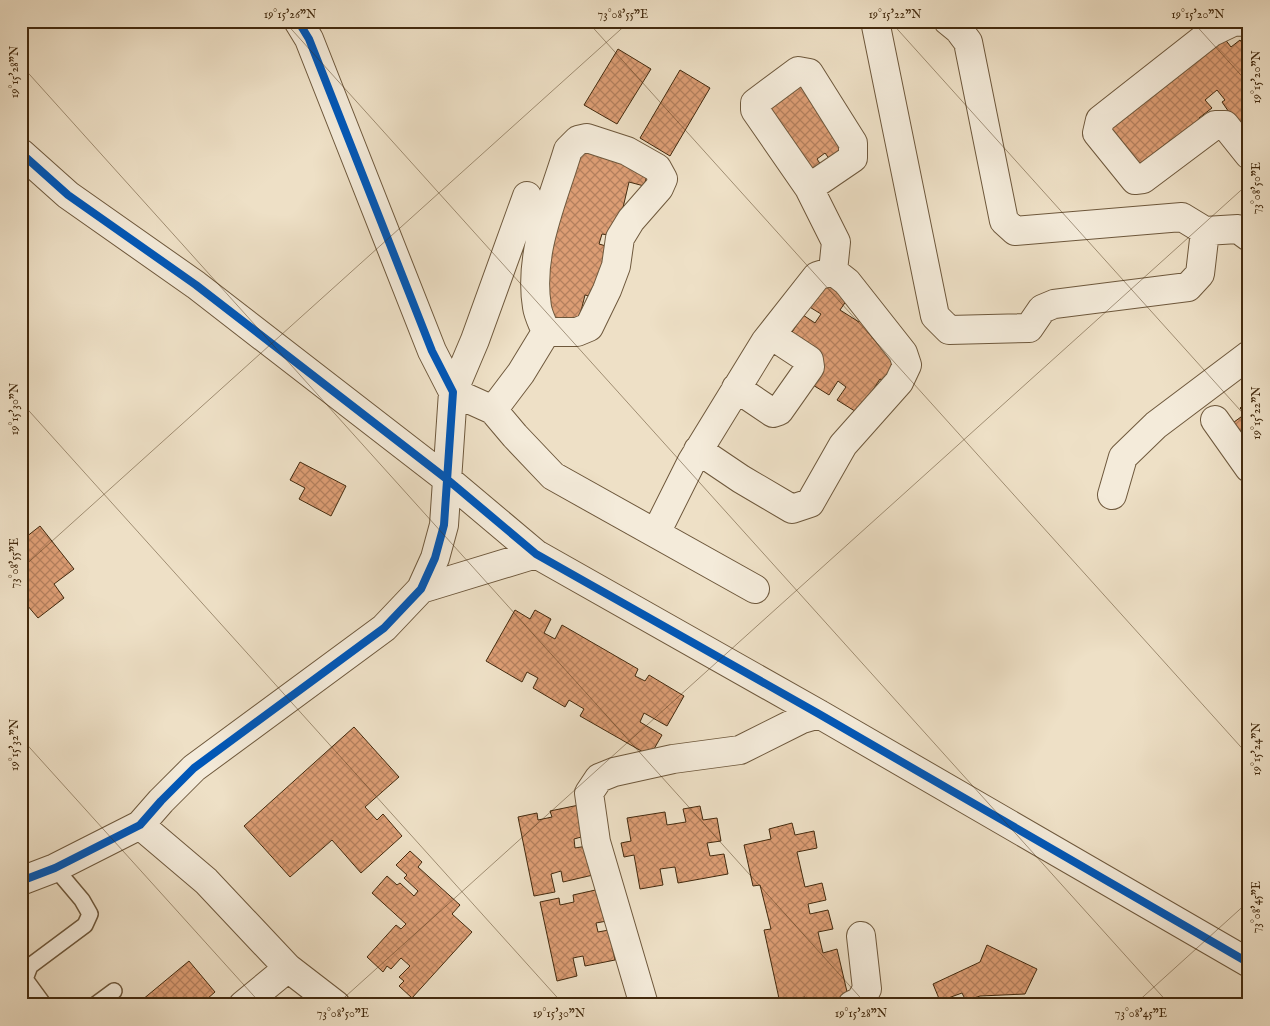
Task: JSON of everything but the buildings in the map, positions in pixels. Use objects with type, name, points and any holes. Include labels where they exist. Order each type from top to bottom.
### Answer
[{"type":"street","points":[[298,21],[309,39],[432,351],[452,392],[493,410],[514,436],[553,476],[755,589]]},
{"type":"street","points":[[875,21],[935,316],[949,330],[1029,328],[1042,309],[1054,304],[1188,287],[1200,274],[1205,231]]},
{"type":"street","points":[[948,21],[960,30],[968,42],[1004,221],[1015,231],[1182,217],[1205,231],[1238,229],[1249,237]]},
{"type":"street","points":[[1249,22],[1235,21],[1212,32],[1100,120],[1097,133],[1135,180],[1143,179],[1215,125],[1225,125],[1249,155]]},
{"type":"street","points":[[587,138],[627,151],[657,168],[662,179],[659,188],[631,220],[620,238],[616,266],[589,327],[577,332],[546,332],[537,308],[535,274],[539,244],[568,150],[578,140],[587,138]]},
{"type":"street","points":[[21,153],[68,195],[196,285],[448,480],[536,554],[819,714],[1249,963]]},
{"type":"street","points":[[809,188],[836,242],[833,271]]},
{"type":"street","points":[[21,881],[55,868],[73,857],[140,825],[194,768],[384,628],[421,589],[435,558],[444,525],[452,392],[475,340],[527,196]]},
{"type":"street","points":[[656,533],[698,450],[771,335],[817,276],[833,271]]},
{"type":"street","points":[[698,450],[741,479],[792,509],[810,503],[843,445],[899,382],[907,365],[903,353],[848,282],[833,271]]},
{"type":"street","points":[[493,410],[521,373],[546,332]]},
{"type":"street","points":[[736,388],[773,413],[779,411],[810,368],[809,360],[771,335]]},
{"type":"street","points":[[1112,496],[1123,457],[1156,425],[1249,355]]},
{"type":"street","points":[[1215,420],[1249,468]]},
{"type":"street","points":[[421,589],[536,554]]},
{"type":"street","points":[[644,1005],[596,842],[590,794],[599,778],[614,772],[673,759],[740,750],[802,719],[819,714]]},
{"type":"street","points":[[140,825],[206,881],[288,968],[336,1005]]},
{"type":"street","points":[[852,1005],[860,1001],[867,989],[861,936]]},
{"type":"street","points":[[243,1005],[288,968]]},
{"type":"lane","points":[[44,1005],[25,979],[30,966],[85,925],[90,914],[82,900],[55,868]]},
{"type":"lane","points":[[95,1005],[114,991]]},
{"type":"cycle path","points":[[21,881],[55,868],[140,825],[194,768],[384,628],[421,589],[435,558],[444,525],[453,392],[432,351],[309,39],[298,21]]},
{"type":"cycle path","points":[[21,153],[68,195],[196,285],[448,480],[536,554],[819,714],[1249,963]]}]
